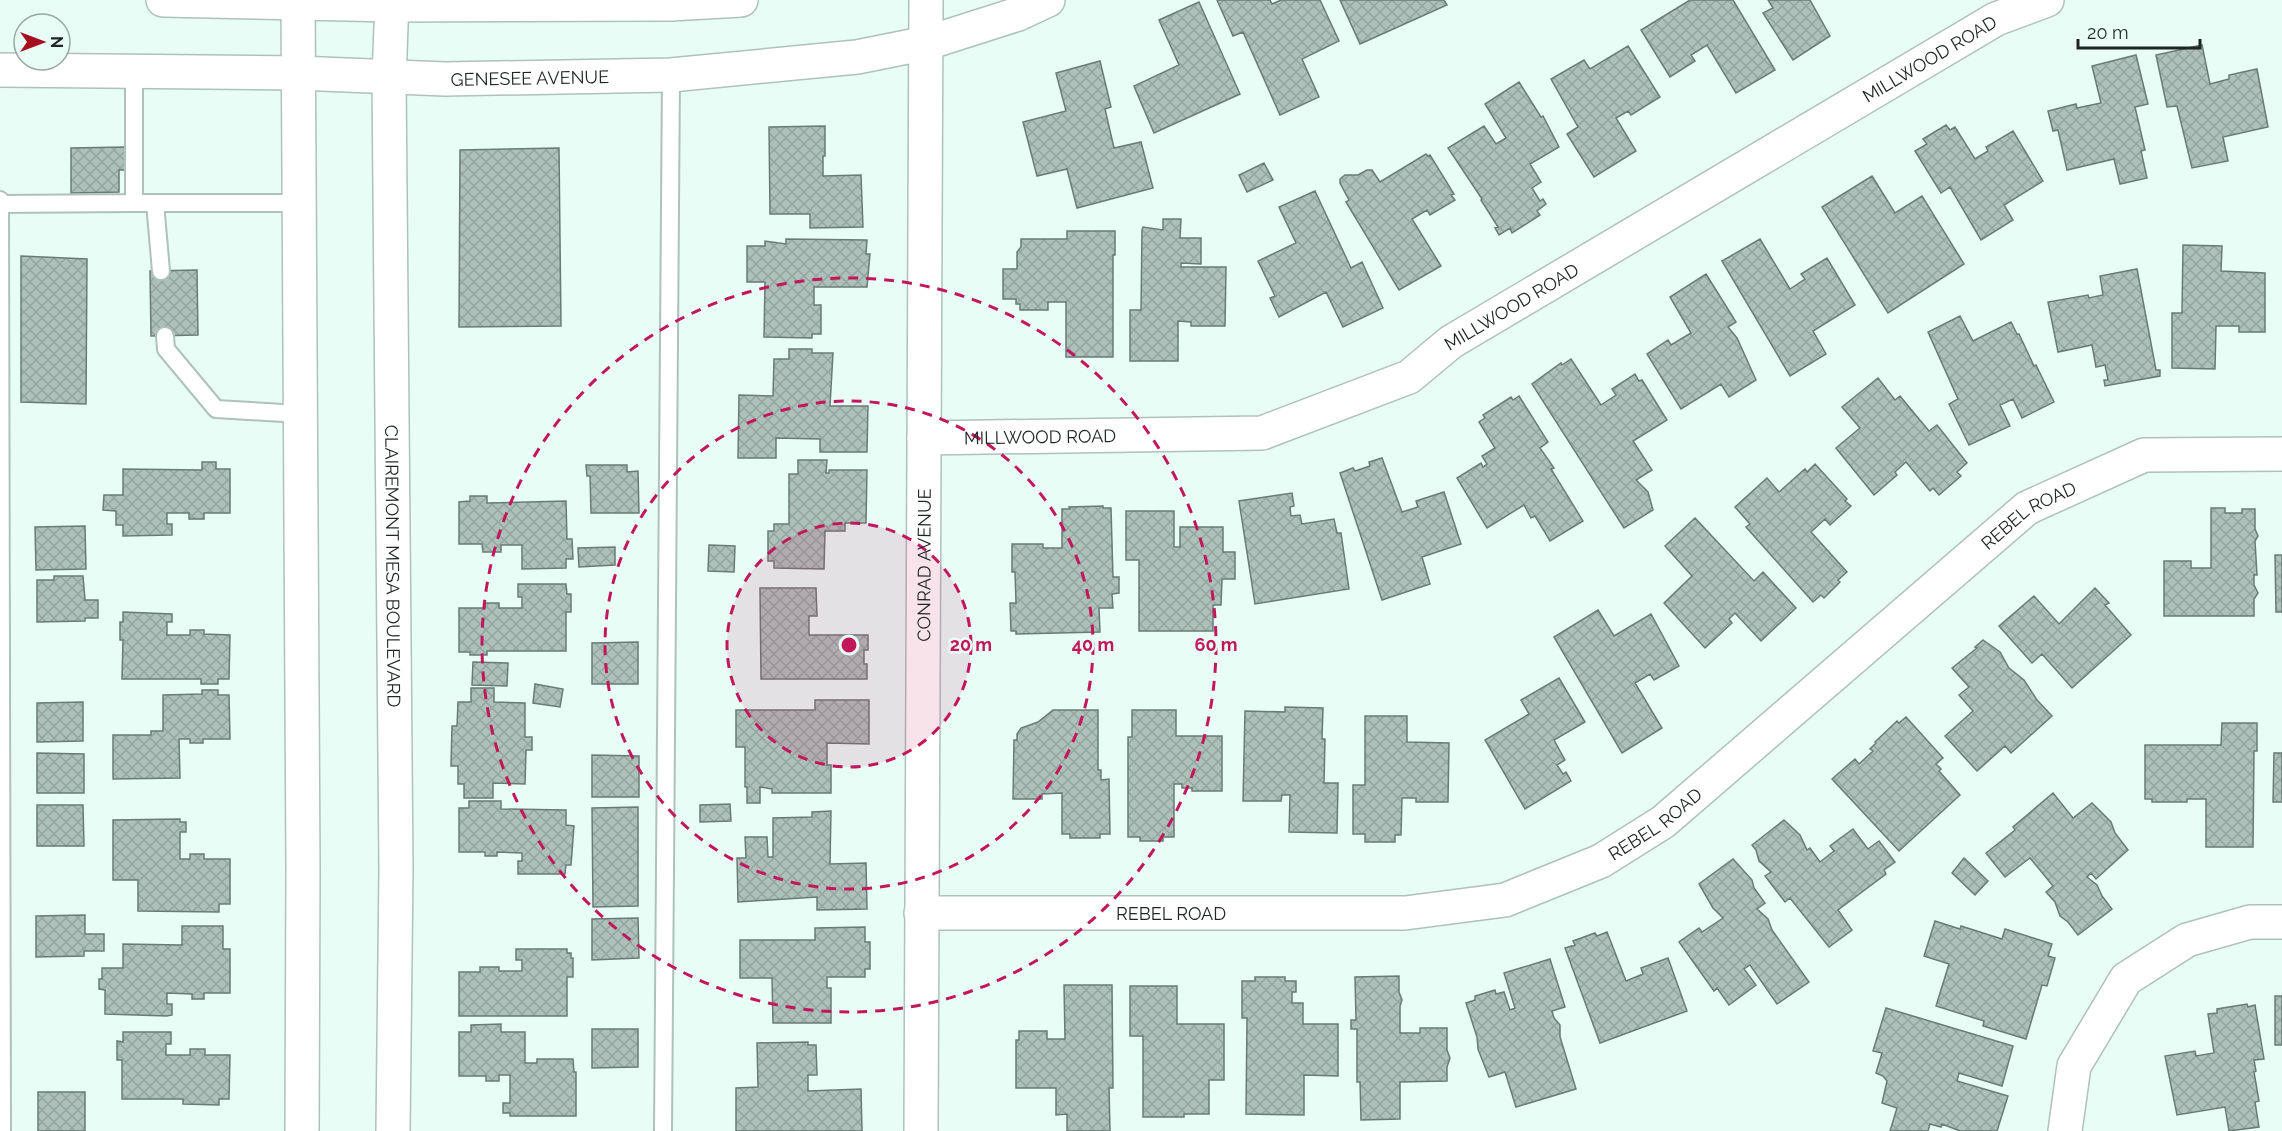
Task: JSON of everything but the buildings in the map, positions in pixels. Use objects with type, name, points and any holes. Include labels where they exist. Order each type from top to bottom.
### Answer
[{"type":"street","points":[[163,0],[392,2],[741,0]]},
{"type":"street","name":"CONRAD AVENUE","points":[[921,1131],[926,0]]},
{"type":"street","name":"GENESEE AVENUE","points":[[0,70],[297,74],[389,79],[567,79],[671,75],[856,57],[927,43],[1018,14],[1048,0]]},
{"type":"street","name":"MILLWOOD ROAD","points":[[924,438],[1262,433],[1410,377],[1451,342],[1996,19],[2047,0]]},
{"type":"street","points":[[298,1],[297,203],[303,858],[302,1131]]},
{"type":"street","name":"CLAIREMONT MESA BOULEVARD","points":[[392,2],[389,79],[396,858],[393,1131]]},
{"type":"street","name":"REBEL ROAD","points":[[921,913],[1405,913],[1505,900],[1600,861],[1663,822],[2028,508],[2144,455],[2282,454]]},
{"type":"street","points":[[2065,1131],[2074,1066],[2126,979],[2187,940],[2250,922],[2282,922]]},
{"type":"lane","points":[[134,71],[134,203]]},
{"type":"lane","points":[[663,1131],[671,75]]},
{"type":"lane","points":[[2,1131],[0,202],[297,203]]},
{"type":"lane","points":[[155,203],[161,271]]},
{"type":"lane","points":[[165,343],[216,409],[300,414]]}]
